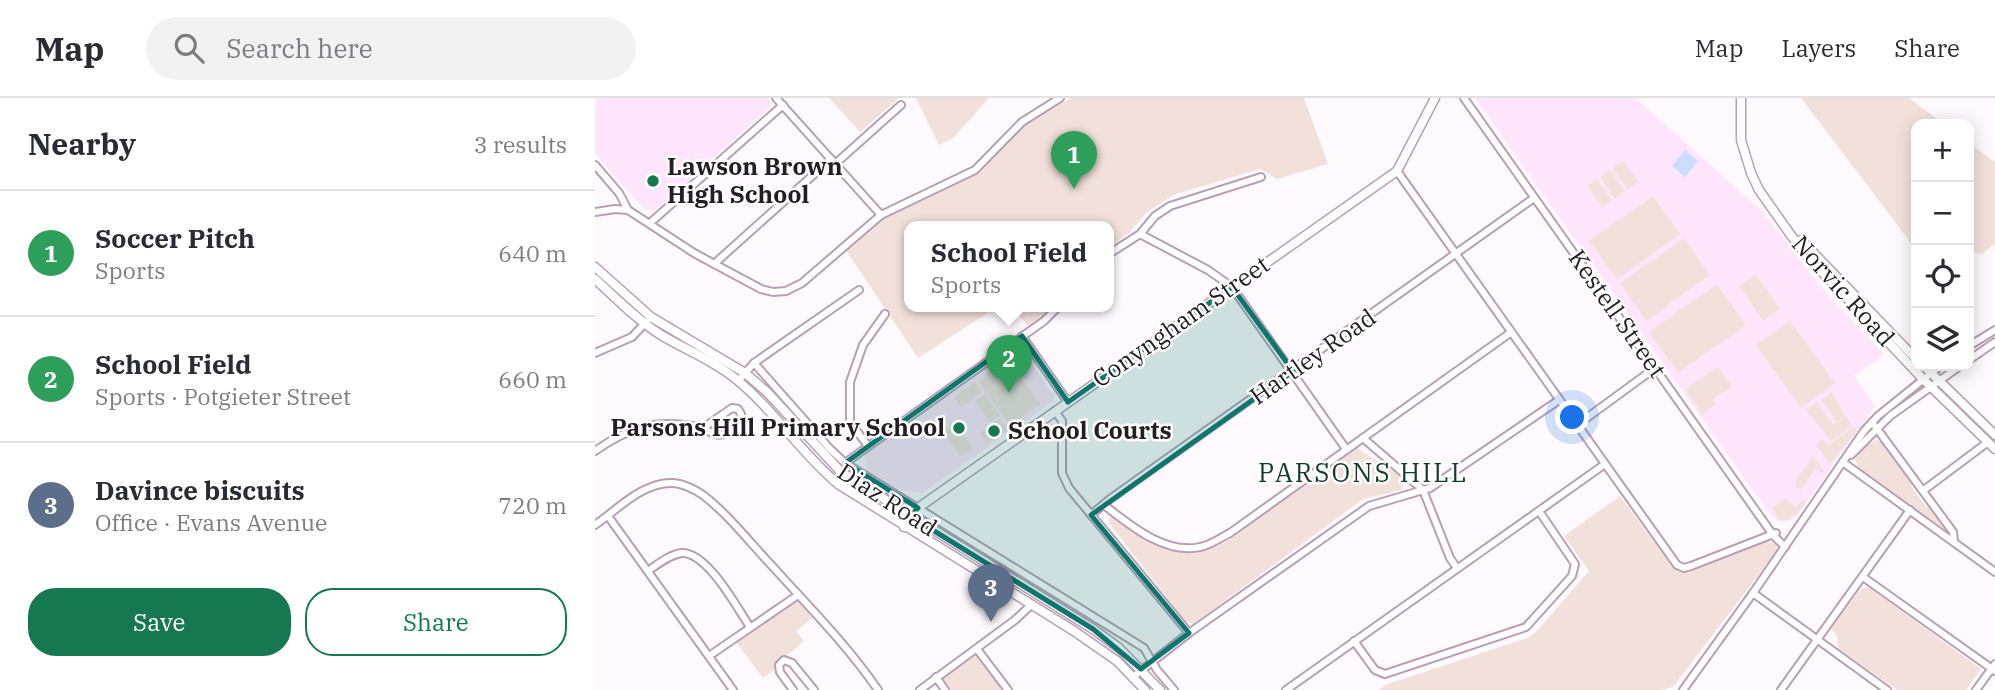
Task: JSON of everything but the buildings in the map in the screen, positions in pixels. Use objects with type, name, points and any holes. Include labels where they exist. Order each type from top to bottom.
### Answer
[{"type":"street","points":[[776,98],[881,215]]},
{"type":"street","points":[[595,212],[628,210],[715,264],[768,291],[792,289],[881,215],[975,170],[1022,122],[1060,98]]},
{"type":"street","name":"Conyngham Street","points":[[904,527],[918,508],[1397,171],[1435,98]]},
{"type":"street","name":"Kestell Street","points":[[1464,98],[1773,533],[1787,545]]},
{"type":"street","name":"Norvic Road","points":[[1741,98],[1739,125],[1745,157],[1759,190],[1808,257],[1923,379],[1992,446]]},
{"type":"street","points":[[650,223],[783,105]]},
{"type":"street","points":[[715,264],[901,105]]},
{"type":"street","points":[[595,164],[619,193],[628,210]]},
{"type":"street","points":[[1397,171],[1675,563],[1681,567],[1691,566],[1773,533]]},
{"type":"street","points":[[1114,251],[1140,234],[1155,216],[1170,206],[1261,177]]},
{"type":"street","name":"Hartley Road","points":[[1091,516],[1534,198]]},
{"type":"street","name":"Norvic Road","points":[[1782,221],[1911,354]]},
{"type":"street","points":[[1140,234],[1208,270],[1231,287],[1346,449]]},
{"type":"street","name":"Diaz Road","points":[[595,267],[648,321],[745,373],[767,392],[841,472],[1093,629],[1141,669],[1160,690]]},
{"type":"street","name":"Diaz Road","points":[[595,279],[648,321],[738,381],[758,399],[804,453],[828,476],[904,527],[1100,648],[1145,690]]},
{"type":"street","points":[[738,381],[754,363],[859,290]]},
{"type":"street","points":[[845,463],[1052,312]]},
{"type":"street","points":[[868,446],[851,422],[850,382],[863,345],[885,314]]},
{"type":"street","points":[[595,353],[632,337],[648,321]]},
{"type":"street","points":[[1974,343],[1995,330]]},
{"type":"street","points":[[1104,505],[1160,542],[1177,548],[1200,547],[1230,533],[1510,333]]},
{"type":"street","points":[[1022,336],[1068,402]]},
{"type":"street","points":[[1974,357],[1995,342]]},
{"type":"street","name":"Diaz Road","points":[[754,363],[845,463],[1144,648],[1174,690]]},
{"type":"street","points":[[1577,425],[1655,368]]},
{"type":"street","points":[[1683,690],[1849,456],[1875,425],[1923,379],[1927,371]]},
{"type":"street","points":[[1930,371],[1995,435]]},
{"type":"street","points":[[1875,425],[1953,371]]},
{"type":"street","points":[[1133,677],[1189,633],[1369,506],[1435,485],[1559,400]]},
{"type":"street","points":[[595,451],[621,434],[645,426],[666,424],[724,433],[738,422],[741,414],[738,409],[732,408],[703,428]]},
{"type":"street","points":[[1055,411],[1063,428],[1062,473],[1077,500],[1189,633]]},
{"type":"street","points":[[1875,425],[1953,532],[1955,542]]},
{"type":"street","points":[[1363,438],[1423,491],[1450,558],[1457,568]]},
{"type":"street","points":[[1924,490],[1992,446]]},
{"type":"street","points":[[1844,463],[1995,572]]},
{"type":"street","points":[[1286,690],[1605,464]]},
{"type":"street","points":[[595,525],[656,485],[675,483],[701,494],[798,595],[876,687],[866,690]]},
{"type":"street","points":[[1781,690],[1910,510]]},
{"type":"street","points":[[1354,641],[1375,670],[1385,674],[1526,627],[1572,576],[1575,564],[1539,511]]},
{"type":"street","points":[[608,516],[733,690]]},
{"type":"street","points":[[648,571],[674,555],[686,553],[697,557],[705,564],[750,627]]},
{"type":"street","points":[[1863,577],[1994,668],[1976,690]]},
{"type":"street","points":[[1753,593],[1882,689]]},
{"type":"street","points":[[709,656],[798,595]]},
{"type":"street","points":[[919,690],[977,649],[1031,605]]},
{"type":"street","points":[[977,649],[1008,690]]},
{"type":"street","points":[[793,690],[779,669],[779,664],[784,660],[792,663],[814,690]]},
{"type":"street","points":[[936,677],[945,690]]},
{"type":"highlighted area","points":[[1232,287],[1293,371],[1091,515],[1189,633],[1141,669],[1093,629],[910,516],[918,508],[845,463],[1022,336],[1068,402]]},
{"type":"shaded area","name":"Lawson Brown High School","points":[[595,98],[768,98],[771,101],[770,107],[654,211],[644,209],[595,154]]},
{"type":"shaded area","points":[[829,98],[899,98],[860,132]]},
{"type":"shaded area","points":[[916,98],[989,98],[953,138],[939,145]]},
{"type":"shaded area","points":[[1071,98],[1304,98],[1328,164],[1277,179],[1260,169],[1173,195],[1146,213],[1129,233],[1114,244],[1114,221],[904,221],[904,312],[989,312],[918,358],[845,249],[879,221],[981,172],[1030,120]]},
{"type":"shaded area","points":[[1475,98],[1635,98],[1762,211],[1818,284],[1884,355],[1854,376],[1875,406],[1795,518],[1778,521],[1771,516]]},
{"type":"shaded area","points":[[1801,98],[1909,98],[1937,119],[1911,119],[1911,243]]},
{"type":"shaded area","points":[[1974,147],[1995,162],[1995,244],[1982,254],[1974,253]]},
{"type":"shaded area","points":[[1623,161],[1638,182],[1627,189],[1612,168]]},
{"type":"shaded area","points":[[1610,170],[1625,191],[1615,199],[1600,177]]},
{"type":"shaded area","points":[[1597,179],[1612,200],[1602,207],[1587,186]]},
{"type":"shaded area","points":[[1653,196],[1680,234],[1617,279],[1589,241]]},
{"type":"shaded area","points":[[1684,238],[1710,275],[1646,321],[1620,283]]},
{"type":"shaded area","points":[[1756,274],[1780,309],[1763,321],[1739,286]]},
{"type":"shaded area","points":[[1717,284],[1746,325],[1678,373],[1649,332]]},
{"type":"shaded area","points":[[1018,312],[1046,312],[1028,327]]},
{"type":"shaded area","points":[[1790,321],[1835,383],[1801,408],[1756,345]]},
{"type":"shaded area","name":"Parsons Hill Primary School","points":[[1014,349],[1022,350],[1054,395],[1053,401],[922,493],[897,489],[867,470],[865,455]]},
{"type":"shaded area","points":[[1008,360],[1040,404],[1010,426],[978,381]]},
{"type":"shaded area","points":[[1718,367],[1732,387],[1713,399],[1716,404],[1702,414],[1685,389]]},
{"type":"shaded area","name":"School Courts","points":[[975,382],[982,392],[961,407],[954,397]]},
{"type":"shaded area","points":[[1831,392],[1852,426],[1831,441],[1806,410],[1817,402],[1833,424],[1836,421],[1821,400]]},
{"type":"shaded area","name":"School Courts","points":[[985,394],[1000,415],[990,422],[975,401]]},
{"type":"shaded area","name":"School Courts","points":[[1000,419],[1008,429],[987,444],[979,434]]},
{"type":"shaded area","points":[[954,422],[973,448],[960,457],[942,430]]},
{"type":"shaded area","points":[[1854,427],[1857,431],[1830,464],[1816,444],[1823,439],[1828,445]]},
{"type":"shaded area","points":[[1876,440],[1881,442],[1913,484],[1911,486],[1926,507],[1929,505],[1945,529],[1859,469],[1855,460],[1862,448]]},
{"type":"shaded area","points":[[1357,448],[1397,474],[1405,483],[1401,490],[1363,499],[1193,624],[1186,622],[1109,523],[1110,517],[1114,516],[1169,549],[1196,552],[1211,548],[1229,540]]},
{"type":"shaded area","points":[[1813,456],[1824,471],[1822,473],[1815,469],[1801,490],[1796,487],[1795,481]]},
{"type":"shaded area","points":[[1620,496],[1672,567],[1685,572],[1768,541],[1777,546],[1776,552],[1673,687],[1661,690],[1379,690],[1385,685],[1527,638],[1536,632],[1589,571],[1564,536]]},
{"type":"shaded area","points":[[1785,499],[1796,506],[1803,500],[1806,502],[1798,513],[1780,521],[1772,508]]},
{"type":"shaded area","points":[[1869,587],[1981,669],[1966,690],[1897,690],[1838,648],[1837,636],[1831,628],[1861,589]]},
{"type":"shaded area","points":[[792,601],[799,602],[813,618],[796,631],[804,641],[778,659],[775,670],[763,678],[736,642]]},
{"type":"shaded area","points":[[973,654],[981,658],[1005,690],[948,690],[942,682],[943,676]]},
{"type":"water","points":[[1685,150],[1698,161],[1685,177],[1672,166]]},
{"type":"place","name":"Lawson Brown High School","points":[[653,181]]},
{"type":"place","name":"Soccer Pitch","points":[[1074,189]]},
{"type":"place","name":"School Field","points":[[1009,393]]},
{"type":"place","name":"Parsons Hill Primary School","points":[[959,428]]},
{"type":"place","name":"School Courts","points":[[994,431]]},
{"type":"place","name":"Davince biscuits","points":[[991,622]]},
{"type":"district","name":"PARSONS HILL","points":[[1363,473]]}]
